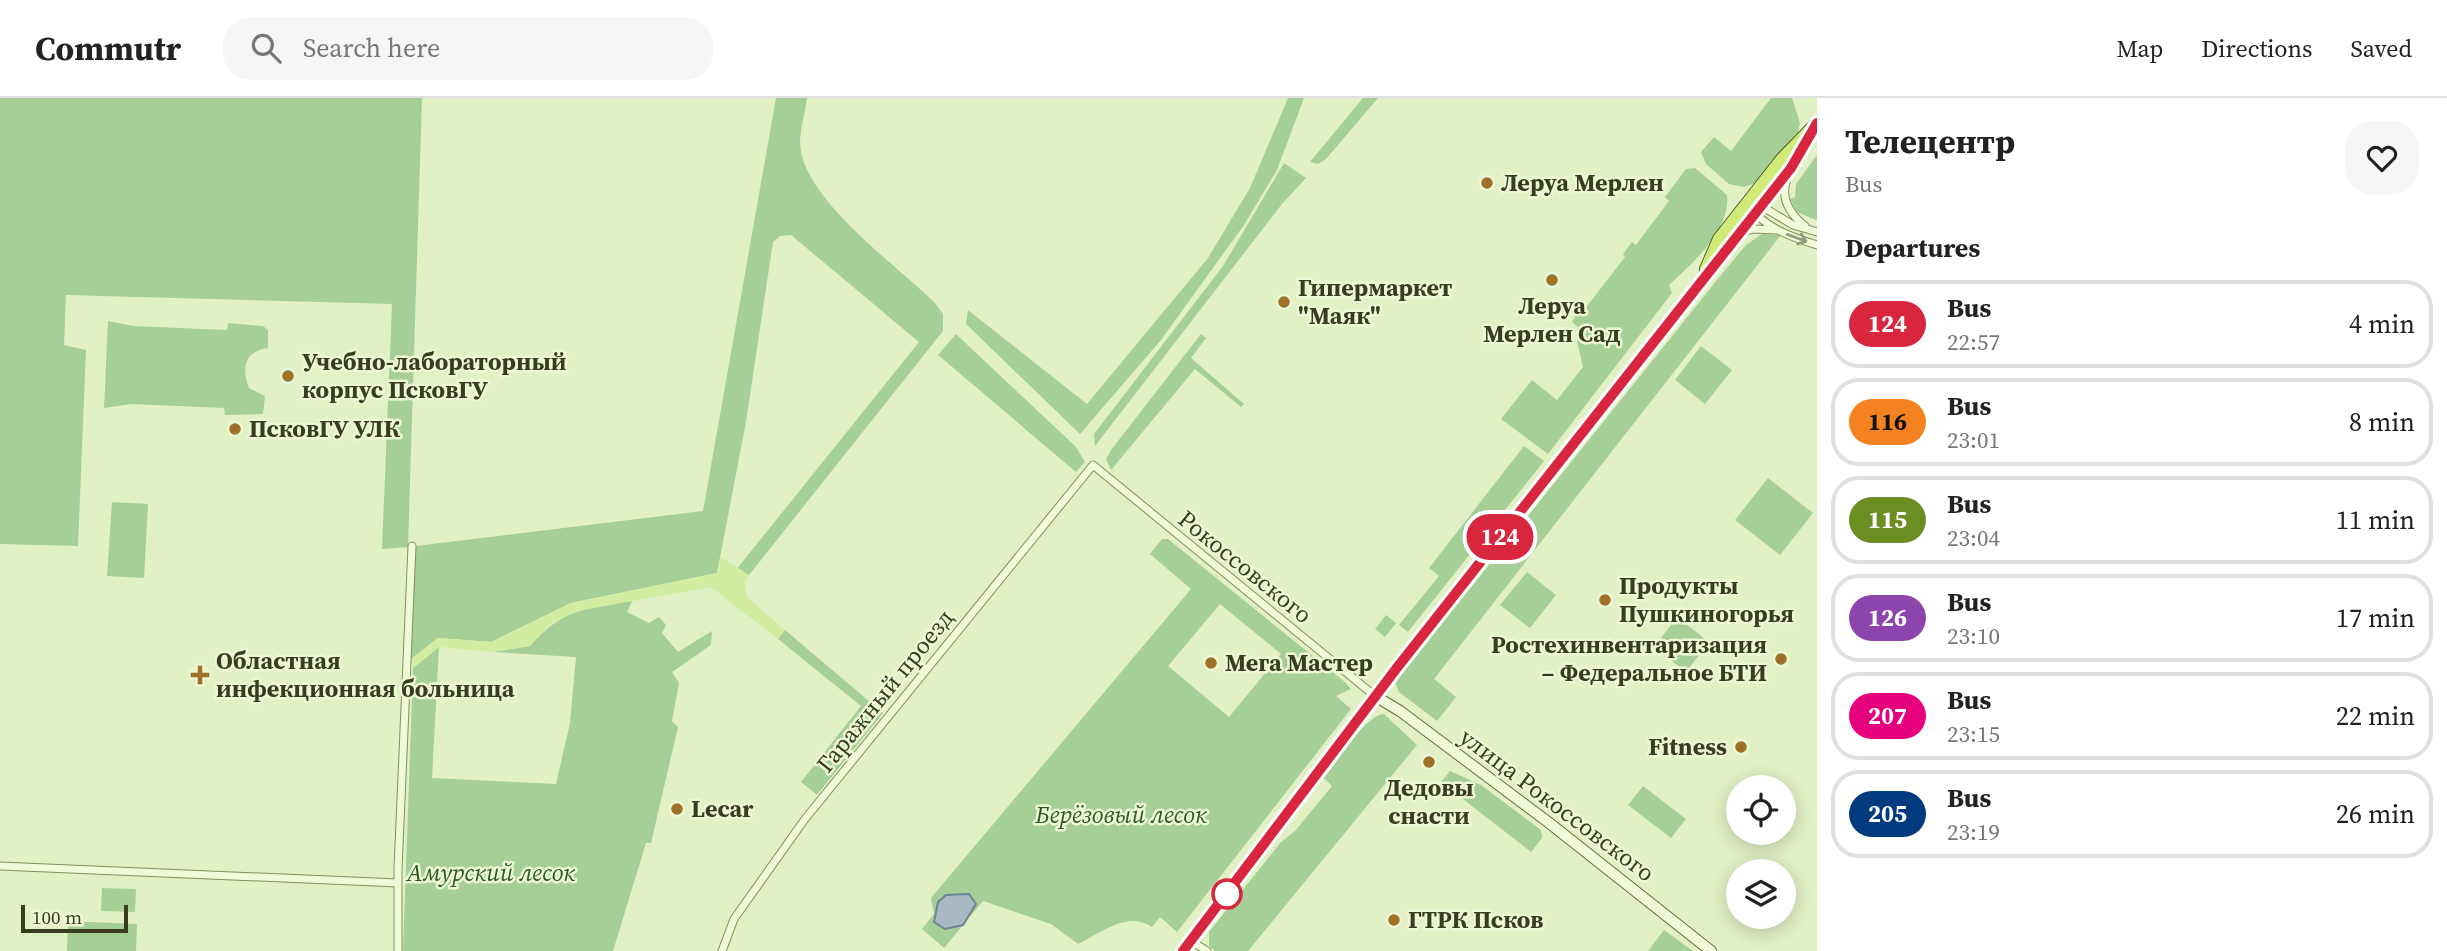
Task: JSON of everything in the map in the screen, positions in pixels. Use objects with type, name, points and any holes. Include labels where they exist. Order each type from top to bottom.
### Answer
[{"type":"highway","points":[[1700,282],[1719,239],[1755,207],[1791,168],[1817,123]]},
{"type":"highway","points":[[1187,946],[1376,696],[1740,233],[1782,159],[1808,135]]},
{"type":"main road","name":"улица Рокоссовского","points":[[1376,696],[1548,822],[1711,951]]},
{"type":"street","points":[[1791,168],[1784,187],[1788,210],[1814,231]]},
{"type":"street","points":[[1755,207],[1814,231]]},
{"type":"street","points":[[1755,207],[1778,230]]},
{"type":"street","points":[[1740,233],[1753,229],[1778,230],[1817,245]]},
{"type":"street","name":"Рокоссовского","points":[[1093,465],[1265,609],[1376,696]]},
{"type":"street","name":"Гаражный проезд","points":[[722,951],[734,919],[805,819],[1093,465]]},
{"type":"street","points":[[398,951],[398,883],[412,546]]},
{"type":"street","points":[[0,866],[398,883]]},
{"type":"street","points":[[1187,946],[1207,951]]},
{"type":"green space","points":[[0,98],[422,98],[408,547],[382,549],[392,304],[66,295],[64,345],[86,350],[78,546],[0,544]]},
{"type":"green space","points":[[776,98],[807,98],[800,141],[804,163],[815,185],[853,229],[935,303],[943,314],[943,331],[749,575],[736,570],[919,342],[791,235],[780,236],[773,242],[746,422],[717,573],[571,603],[491,642],[438,638],[411,659],[416,546],[703,511]]},
{"type":"green space","points":[[1288,98],[1304,98],[1277,170],[1244,225],[1161,340],[1080,434],[966,324],[968,310],[1087,404],[1208,258],[1250,188]]},
{"type":"green space","points":[[1363,98],[1378,98],[1326,159],[1318,164],[1310,162]]},
{"type":"green space","points":[[1771,98],[1792,98],[1800,123],[1797,137],[1759,182],[1744,187],[1729,184],[1706,164],[1701,152],[1714,137],[1731,151]]},
{"type":"green space","points":[[1817,155],[1816,220],[1797,212],[1790,199],[1795,197],[1796,184]]},
{"type":"green space","points":[[1284,163],[1306,178],[1282,204],[1095,446],[1094,434],[1223,266]]},
{"type":"green space","points":[[1695,168],[1727,195],[1723,220],[1708,245],[1669,285],[1672,293],[1548,454],[1501,419],[1532,380],[1557,400],[1583,367],[1577,341],[1584,332],[1572,322],[1580,307],[1584,310],[1625,257],[1623,254],[1632,242],[1636,245],[1669,201],[1665,197],[1686,169]]},
{"type":"green space","points":[[1762,234],[1781,235],[1434,679],[1456,697],[1437,721],[1399,692],[1395,682],[1721,275],[1746,245]]},
{"type":"green space","points":[[108,321],[133,326],[227,330],[228,323],[263,326],[268,330],[268,348],[250,357],[245,374],[249,388],[265,396],[263,414],[225,415],[224,408],[131,404],[104,408]]},
{"type":"green space","points":[[956,334],[1076,447],[1085,462],[1076,472],[938,355]]},
{"type":"green space","points":[[1201,334],[1206,338],[1191,358],[1244,404],[1241,407],[1195,369],[1111,470],[1106,459],[1111,450]]},
{"type":"green space","points":[[1701,346],[1732,370],[1705,404],[1675,380]]},
{"type":"green space","points":[[1524,446],[1544,461],[1408,632],[1399,625],[1439,576],[1429,568]]},
{"type":"green space","points":[[1768,478],[1813,513],[1780,555],[1735,520]]},
{"type":"green space","points":[[112,502],[148,504],[144,578],[107,576]]},
{"type":"green space","name":"Берёзовый лесок","points":[[1162,539],[1168,539],[1345,682],[1351,689],[1336,696],[1351,709],[1177,932],[1160,917],[1152,927],[1143,922],[1124,922],[1078,944],[1051,924],[983,901],[969,918],[976,904],[966,895],[953,895],[934,922],[945,929],[963,925],[944,948],[922,929],[934,914],[931,898],[1191,589],[1150,554]],"holes":[[[1220,604],[1281,654],[1229,717],[1168,666]]]},
{"type":"green space","points":[[1527,572],[1556,595],[1530,628],[1500,605]]},
{"type":"green space","name":"Амурский лесок","points":[[633,599],[627,612],[649,623],[659,617],[666,625],[662,633],[678,652],[712,631],[711,645],[672,672],[679,683],[672,721],[678,727],[651,843],[646,843],[613,951],[403,951],[413,668],[439,647],[432,778],[556,784],[570,723],[576,657],[493,652],[530,646],[553,624],[576,612]]},
{"type":"green space","points":[[1386,615],[1396,623],[1385,637],[1375,629]]},
{"type":"green space","points":[[1677,617],[1709,642],[1686,672],[1654,647]]},
{"type":"green space","points":[[785,630],[883,713],[817,795],[801,782],[861,706],[778,639]]},
{"type":"green space","points":[[1384,714],[1417,745],[1248,951],[1215,951],[1209,946],[1209,932],[1281,842],[1295,831],[1332,786],[1324,778],[1351,741],[1368,723]]},
{"type":"green space","points":[[1450,771],[1481,785],[1541,830],[1542,838],[1531,852],[1441,782]]},
{"type":"green space","points":[[1643,786],[1686,819],[1671,838],[1628,805]]},
{"type":"green space","points":[[102,888],[136,889],[135,912],[101,911]]},
{"type":"green space","points":[[68,921],[137,924],[136,951],[67,951]]},
{"type":"green space","points":[[1664,930],[1693,951],[1648,951]]},
{"type":"sand","points":[[721,557],[749,575],[745,581],[746,596],[785,630],[778,639],[711,587],[577,611],[550,624],[530,646],[493,652],[439,647],[413,668],[411,659],[438,638],[491,642],[571,603],[717,573]]},
{"type":"water","points":[[969,894],[976,904],[963,925],[945,929],[934,922],[938,902],[946,895]]},
{"type":"bus line","name":"124","points":[[1183,951],[1396,669],[1791,168],[1817,123]]},
{"type":"place","name":"Леруа Мерлен","points":[[1487,183]]},
{"type":"place","name":"Леруа Мерлен Сад","points":[[1552,280]]},
{"type":"place","name":"Гипермаркет \"Маяк\"","points":[[1284,302]]},
{"type":"place","name":"Учебно-лабораторный корпус ПсковГУ","points":[[288,376]]},
{"type":"place","name":"ПсковГУ УЛК","points":[[235,429]]},
{"type":"place","name":"Продукты Пушкиногорья","points":[[1605,600]]},
{"type":"place","name":"Ростехинвентаризация – Федеральное БТИ","points":[[1781,659]]},
{"type":"place","name":"Мега Мастер","points":[[1211,663]]},
{"type":"place","name":"Областная инфекционная больница","points":[[200,675]]},
{"type":"place","name":"Fitness","points":[[1741,747]]},
{"type":"place","name":"Дедовы снасти","points":[[1429,762]]},
{"type":"place","name":"Lecar","points":[[677,809]]},
{"type":"place","name":"ГТРК Псков","points":[[1394,920]]}]
